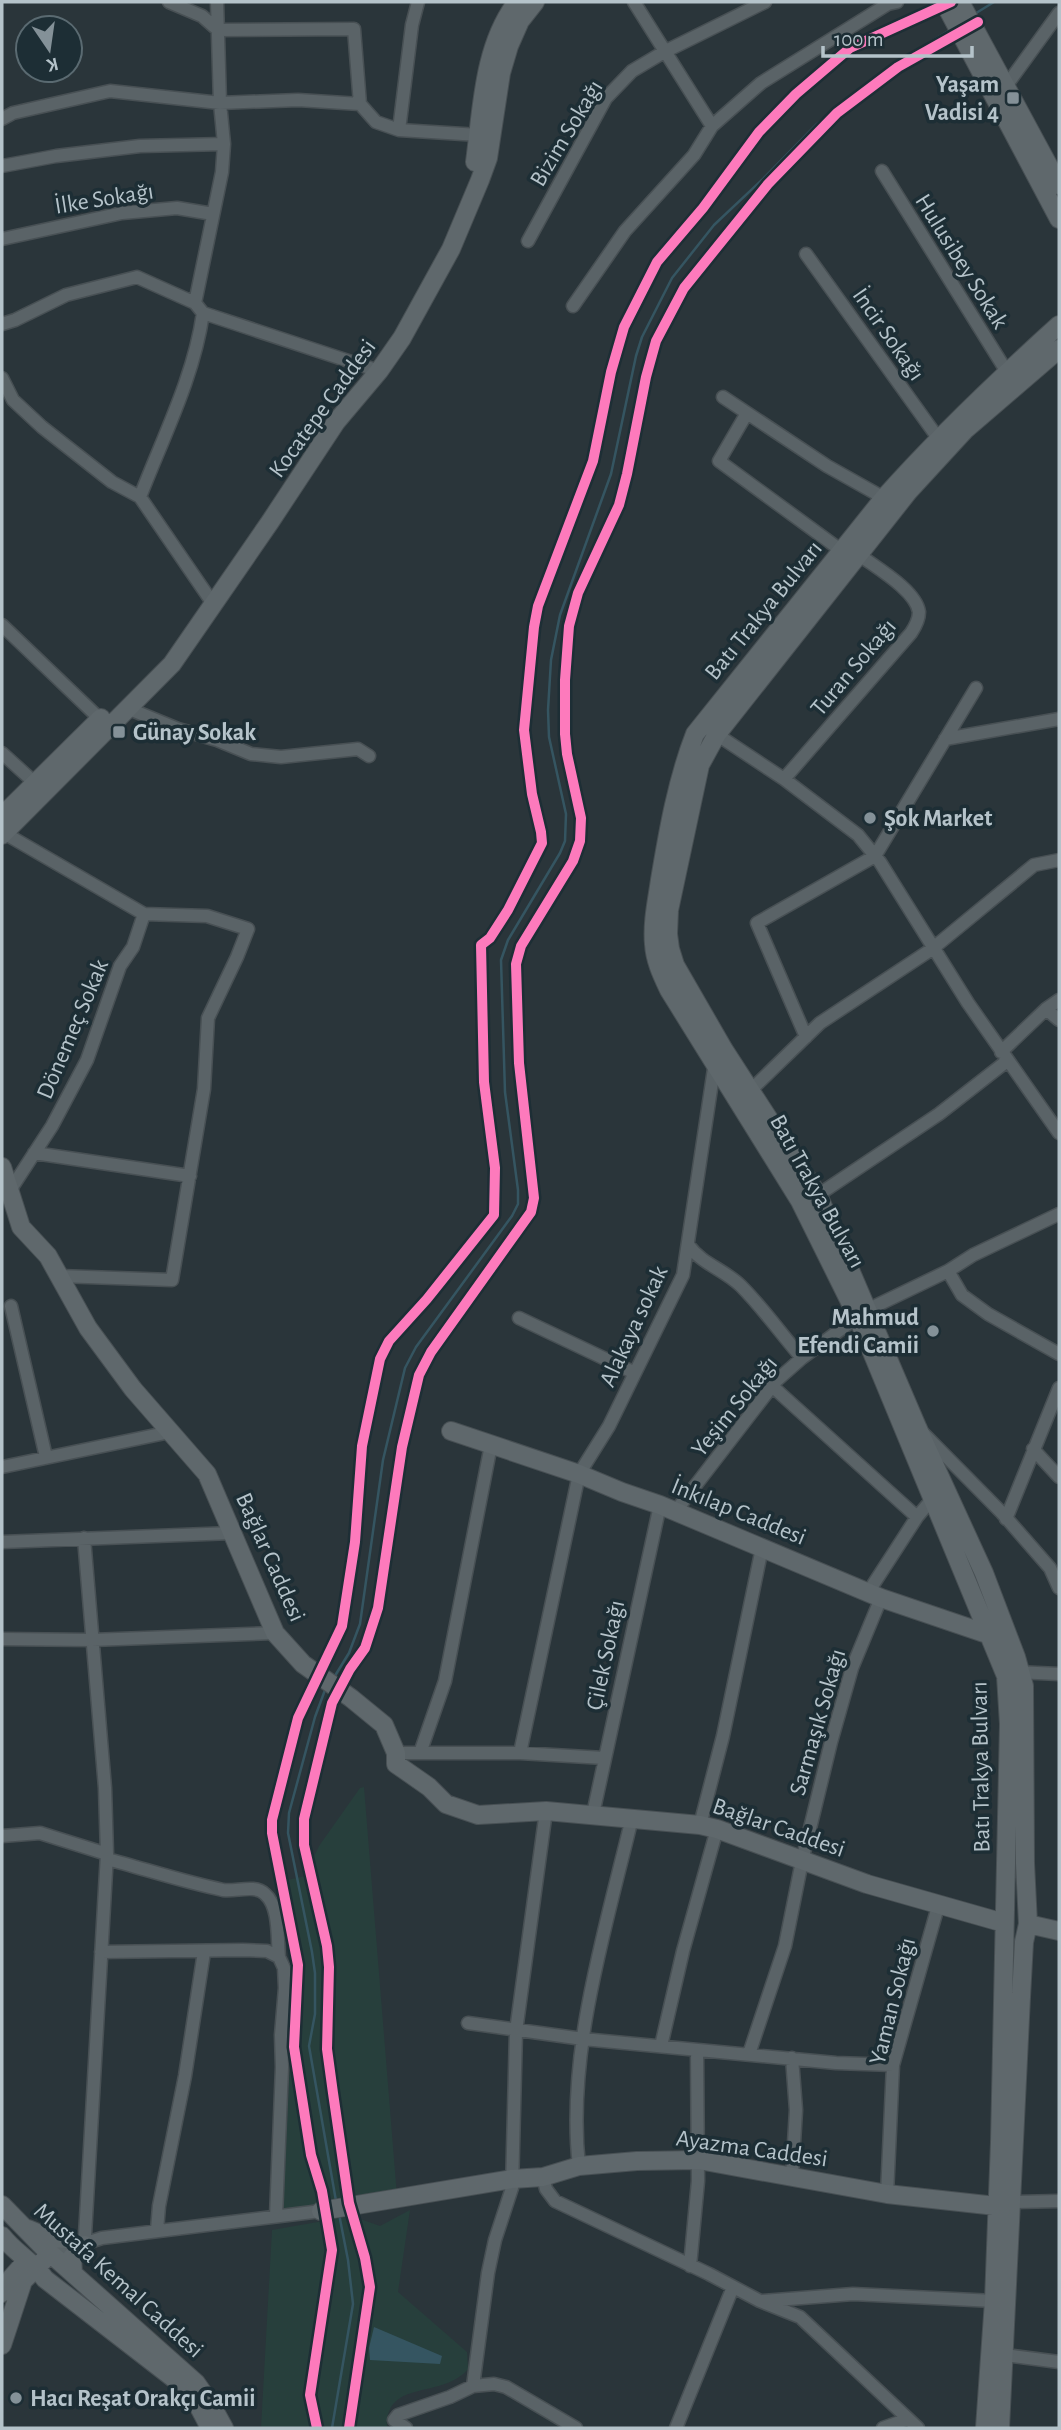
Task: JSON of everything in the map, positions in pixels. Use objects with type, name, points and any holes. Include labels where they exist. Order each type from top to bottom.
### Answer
[{"type":"main road","name":"Kocatepe Caddesi","points":[[2,828],[172,664],[336,422],[379,371],[402,338],[438,274],[484,170],[491,60],[508,16],[517,2]]},
{"type":"main road","name":"Kocatepe Caddesi","points":[[485,136],[509,46],[520,22],[535,2]]},
{"type":"main road","points":[[944,2],[961,13],[1006,86],[1059,185]]},
{"type":"main road","points":[[961,13],[1059,219]]},
{"type":"main road","name":"Batı Trakya Bulvarı","points":[[850,553],[884,498],[938,438],[1059,325]]},
{"type":"main road","name":"Batı Trakya Bulvarı","points":[[985,2428],[1024,1942],[1028,1924],[1024,1686],[1012,1672],[990,1635],[933,1498],[818,1195],[724,1050],[675,965],[668,934],[669,910],[710,730],[850,553],[964,430],[1059,349]]},
{"type":"main road","name":"Kocatepe Caddesi","points":[[2,828],[35,783],[165,654],[193,632]]},
{"type":"main road","name":"Batı Trakya Bulvarı","points":[[710,730],[695,734],[686,759],[664,856],[653,924],[653,943],[658,966],[669,990],[800,1201],[862,1313],[984,1573],[1008,1635],[1012,1672],[1000,2142],[1004,2204],[1005,2356],[1000,2428]]},
{"type":"main road","name":"Bağlar Caddesi","points":[[2,1167],[21,1227],[48,1255],[88,1328],[133,1389],[207,1474],[275,1633],[313,1672],[351,1698],[384,1726],[396,1753],[396,1764],[429,1787],[446,1804],[478,1815],[546,1811],[709,1827],[867,1884],[1004,1923]]},
{"type":"main road","name":"İnkılap Caddesi","points":[[451,1431],[579,1474],[668,1508],[875,1594],[990,1635],[1008,1635]]},
{"type":"main road","points":[[1004,1923],[1007,1916],[1017,1911],[1027,1917],[1028,1924],[1059,1931]]},
{"type":"main road","name":"Ayazma Caddesi","points":[[321,2211],[512,2179],[543,2177],[579,2165],[699,2160],[887,2194],[1004,2204]]},
{"type":"main road","name":"Mustafa Kemal Caddesi","points":[[2,2206],[196,2384],[224,2428]]},
{"type":"main road","points":[[21,2226],[47,2236],[65,2239]]},
{"type":"main road","points":[[4,2239],[13,2263],[5,2287]]},
{"type":"main road","name":"Mustafa Kemal Caddesi","points":[[4,2239],[45,2279],[177,2381],[198,2405],[210,2428]]},
{"type":"main road","points":[[73,2273],[72,2257],[91,2239]]},
{"type":"main road","points":[[5,2287],[47,2250]]},
{"type":"main road","points":[[2,2345],[31,2263]]},
{"type":"street","points":[[169,2],[202,16],[218,30],[354,29],[360,104],[376,122],[399,130],[485,136]]},
{"type":"street","points":[[194,303],[222,172],[225,144],[220,103],[217,2]]},
{"type":"street","points":[[399,130],[412,25],[418,2]]},
{"type":"street","points":[[634,2],[712,126]]},
{"type":"street","name":"Bizim Sokağı","points":[[528,241],[606,98],[632,71],[664,52],[765,2]]},
{"type":"street","points":[[573,306],[625,232],[694,155],[712,126],[761,83],[888,4],[897,2]]},
{"type":"street","points":[[1006,86],[1059,13]]},
{"type":"street","points":[[2,119],[13,113],[110,91],[220,103],[298,100],[360,104]]},
{"type":"street","points":[[2,166],[56,156],[141,146],[225,144]]},
{"type":"street","name":"Hulusibey Sokak","points":[[882,171],[1007,372]]},
{"type":"street","name":"İlke Sokağı","points":[[2,239],[122,214],[177,208],[213,214]]},
{"type":"street","name":"İncir Sokağı","points":[[806,254],[938,438]]},
{"type":"street","points":[[2,324],[66,295],[137,276],[194,303],[204,313],[379,371]]},
{"type":"street","points":[[139,497],[172,419],[204,313]]},
{"type":"street","points":[[2,378],[13,400],[42,427],[111,482],[139,497],[214,605]]},
{"type":"street","points":[[723,397],[827,466],[884,498]]},
{"type":"street","name":"Turan Sokağı","points":[[747,413],[719,461],[907,590],[916,602],[919,615],[911,634],[784,779]]},
{"type":"street","points":[[2,625],[100,719]]},
{"type":"street","points":[[806,1037],[757,923],[875,856],[976,688]]},
{"type":"street","points":[[127,708],[251,754],[281,757],[358,749],[369,756]]},
{"type":"street","points":[[945,739],[1059,719]]},
{"type":"street","points":[[710,730],[784,779],[858,835],[875,856],[932,949],[1004,1057],[1059,1133]]},
{"type":"street","points":[[2,753],[35,783]]},
{"type":"street","points":[[2,828],[144,914],[207,916],[248,929],[208,1018],[204,1089],[172,1280],[59,1276]]},
{"type":"street","points":[[751,1090],[820,1023],[932,949],[1034,865],[1059,860]]},
{"type":"street","name":"Dönemeç Sokak","points":[[9,1192],[52,1126],[87,1060],[120,965],[133,947],[144,914]]},
{"type":"street","points":[[800,1201],[818,1195],[939,1114],[1004,1057],[1046,1009],[1059,1000]]},
{"type":"street","points":[[1046,1009],[1059,1020]]},
{"type":"street","name":"Alakaya sokak","points":[[579,1474],[609,1426],[683,1275],[715,1062]]},
{"type":"street","points":[[34,1153],[190,1176]]},
{"type":"street","name":"Yeşim Sokağı","points":[[668,1508],[772,1386],[802,1358],[862,1313],[1059,1214]]},
{"type":"street","points":[[689,1246],[697,1257],[740,1286],[802,1358]]},
{"type":"street","points":[[948,1271],[962,1295],[988,1314],[1059,1354]]},
{"type":"street","points":[[11,1306],[46,1457]]},
{"type":"street","points":[[519,1318],[635,1373]]},
{"type":"street","points":[[772,1386],[918,1517]]},
{"type":"street","points":[[1006,1519],[1059,1388]]},
{"type":"street","points":[[918,1429],[1050,1568],[1059,1588]]},
{"type":"street","points":[[2,1466],[170,1432]]},
{"type":"street","points":[[420,1753],[445,1681],[491,1445]]},
{"type":"street","points":[[1033,1449],[1059,1477]]},
{"type":"street","points":[[520,1753],[579,1474]]},
{"type":"street","name":"Sarmaşık Sokağı","points":[[750,2054],[785,1946],[802,1861],[831,1742],[875,1594],[918,1517],[933,1498]]},
{"type":"street","name":"Çilek Sokağı","points":[[593,1814],[604,1758],[668,1508]]},
{"type":"street","points":[[2,1542],[232,1533]]},
{"type":"street","points":[[84,1538],[105,1788],[107,1856],[86,2180],[91,2239]]},
{"type":"street","points":[[660,2046],[709,1827],[723,1736],[762,1548]]},
{"type":"street","points":[[2,1640],[92,1640],[275,1633]]},
{"type":"street","points":[[1012,1672],[1059,1674]]},
{"type":"street","points":[[396,1753],[520,1753],[604,1758]]},
{"type":"street","points":[[473,2386],[488,2273],[512,2188],[516,2031],[546,1811]]},
{"type":"street","points":[[579,2165],[575,2133],[583,2039],[632,1818]]},
{"type":"street","points":[[2,1836],[40,1833],[207,1886],[233,1891],[263,1891],[271,1900],[279,1957],[284,1968],[285,1988],[281,2035],[276,2216]]},
{"type":"street","name":"Yaman Sokağı","points":[[887,2194],[893,2066],[939,1903]]},
{"type":"street","points":[[101,1952],[267,1951],[279,1957]]},
{"type":"street","points":[[158,2230],[159,2206],[185,2076],[204,1952]]},
{"type":"street","points":[[468,2023],[583,2039],[893,2066]]},
{"type":"street","points":[[690,2266],[699,2160],[698,2050]]},
{"type":"street","points":[[792,2058],[796,2110],[792,2176]]},
{"type":"street","points":[[543,2177],[546,2189],[555,2201],[760,2301],[800,2316],[918,2428]]},
{"type":"street","points":[[1004,2204],[1059,2201]]},
{"type":"street","points":[[47,2250],[91,2239],[321,2211]]},
{"type":"street","points":[[47,2250],[65,2239],[91,2239]]},
{"type":"street","points":[[676,2428],[733,2287]]},
{"type":"street","points":[[760,2301],[853,2294],[994,2301]]},
{"type":"street","points":[[1005,2356],[1059,2362]]},
{"type":"street","points":[[406,2428],[394,2424],[398,2415],[473,2386],[494,2384],[506,2387],[576,2428]]},
{"type":"street","points":[[883,2428],[908,2419]]},
{"type":"green space","points":[[364,1787],[397,2196],[283,2210],[294,1976],[274,1883],[305,1876],[319,1846],[360,1788]]},
{"type":"green space","points":[[410,2210],[398,2292],[467,2352],[468,2369],[444,2384],[417,2391],[395,2402],[389,2412],[387,2428],[261,2428],[272,2230],[352,2216],[380,2226]]},
{"type":"water","points":[[374,2327],[442,2356],[440,2364],[370,2360],[369,2348]]},
{"type":"waterway","points":[[973,15],[994,2]]},
{"type":"waterway","points":[[333,1679],[349,1653],[360,1624],[383,1460],[405,1368],[416,1347],[518,1204],[505,1092],[501,960],[508,940],[565,841],[566,814],[549,737],[551,660],[560,615],[611,474],[642,337],[672,278],[714,225],[817,124],[889,67],[950,30]]},
{"type":"waterway","points":[[325,1690],[289,1813],[288,1833],[315,1973],[315,2014],[309,2046],[336,2201]]},
{"type":"waterway","points":[[332,2428],[353,2304],[339,2214]]},
{"type":"cycle path","points":[[317,2428],[310,2395],[332,2250],[322,2191],[311,2155],[294,2047],[298,1965],[272,1833],[272,1820],[298,1718],[342,1626],[355,1542],[362,1446],[380,1359],[389,1341],[427,1299],[494,1215],[495,1168],[484,1082],[481,945],[490,938],[508,910],[542,843],[532,794],[524,730],[538,606],[593,461],[611,372],[624,327],[657,262],[703,208],[759,132],[796,94],[850,48],[951,2]]},
{"type":"cycle path","points":[[349,2428],[370,2287],[365,2258],[349,2203],[333,2093],[327,2049],[327,1946],[304,1845],[304,1819],[332,1703],[365,1648],[378,1608],[402,1447],[419,1375],[431,1352],[531,1212],[534,1198],[519,1063],[516,964],[521,946],[573,861],[580,841],[581,818],[565,734],[569,626],[578,593],[619,505],[656,341],[684,288],[768,184],[837,113],[898,67],[978,22]]},
{"type":"place","name":"Yaşam Vadisi 4","points":[[1013,98]]},
{"type":"place","name":"Günay Sokak","points":[[119,732]]},
{"type":"place","name":"Şok Market","points":[[870,818]]},
{"type":"place","name":"Mahmud Efendi Camii","points":[[933,1331]]},
{"type":"place","name":"Hacı Reşat Orakçı Camii","points":[[16,2398]]}]
